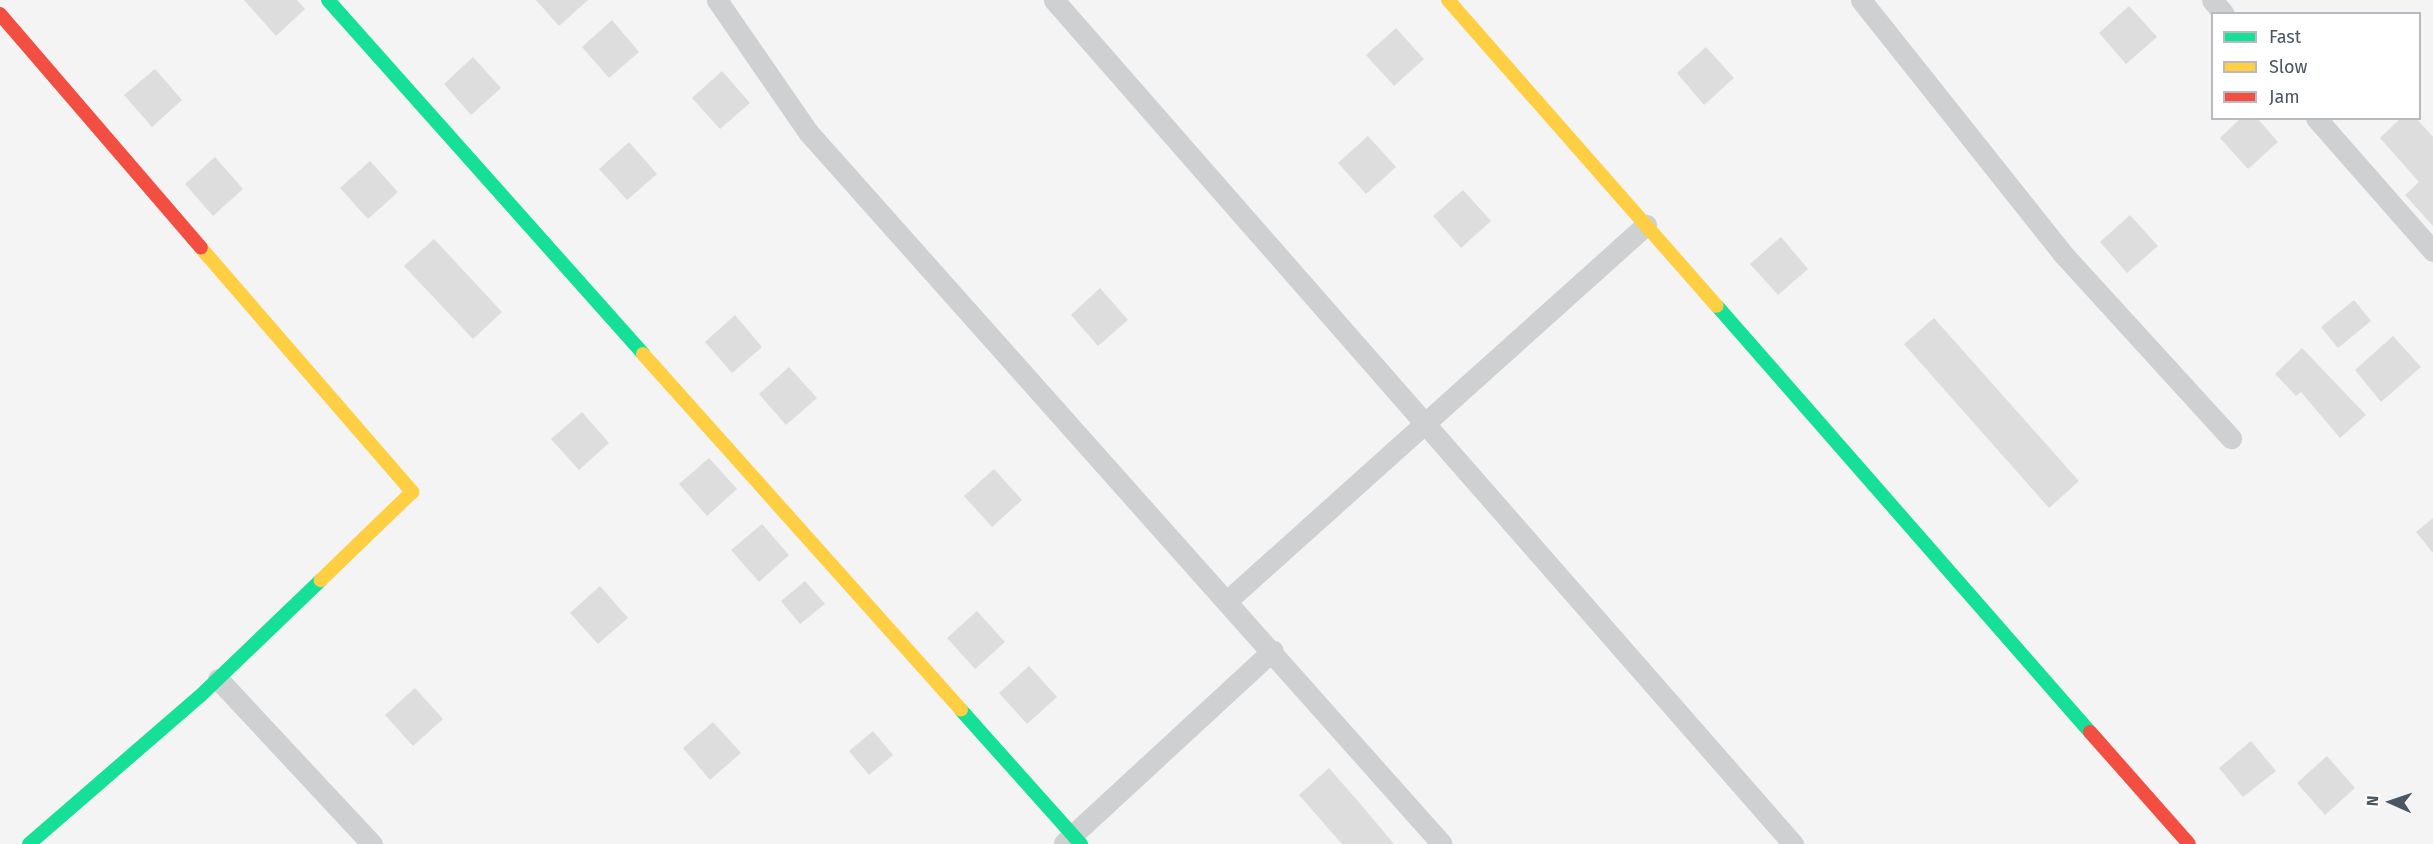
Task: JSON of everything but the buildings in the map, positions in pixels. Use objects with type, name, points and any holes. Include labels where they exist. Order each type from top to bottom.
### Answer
[{"type":"street","points":[[328,0],[1072,841],[1273,650]]},
{"type":"street","points":[[717,0],[808,132],[1273,650],[1442,844]]},
{"type":"street","points":[[1054,0],[1793,844]]},
{"type":"street","points":[[1448,0],[2189,844]]},
{"type":"street","points":[[1861,0],[2062,253],[2231,438]]},
{"type":"street","points":[[2212,0],[2221,12]]},
{"type":"street","points":[[0,14],[412,492],[218,679],[29,844]]},
{"type":"street","points":[[2318,120],[2433,251]]},
{"type":"street","points":[[1228,600],[1426,425],[1646,225]]},
{"type":"street","points":[[218,679],[372,844]]},
{"type":"traffic: fast","points":[[328,0],[643,354]]},
{"type":"traffic: fast","points":[[1717,306],[2090,732]]},
{"type":"traffic: fast","points":[[29,844],[199,697],[321,580]]},
{"type":"traffic: fast","points":[[961,710],[1081,844]]},
{"type":"traffic: slow","points":[[1448,0],[1717,306]]},
{"type":"traffic: slow","points":[[201,248],[412,492],[321,580]]},
{"type":"traffic: slow","points":[[643,354],[961,710]]},
{"type":"traffic: jam","points":[[0,14],[201,248]]},
{"type":"traffic: jam","points":[[2090,732],[2189,844]]}]
